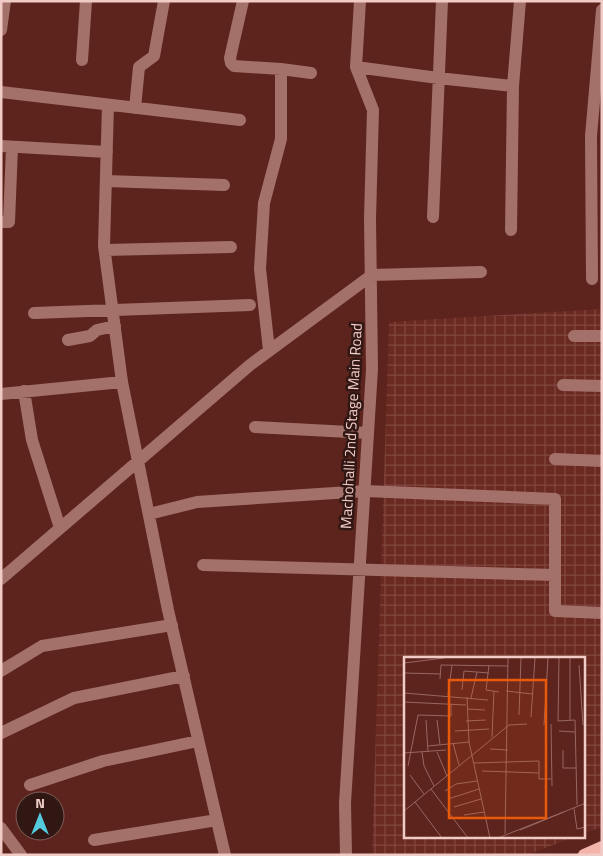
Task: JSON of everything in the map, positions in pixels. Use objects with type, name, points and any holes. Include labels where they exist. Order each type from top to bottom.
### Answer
[{"type":"main road","points":[[584,855],[602,847]]},
{"type":"street","points":[[1,30],[5,1]]},
{"type":"street","points":[[82,60],[86,1]]},
{"type":"street","points":[[135,108],[139,67],[154,56],[164,1]]},
{"type":"street","points":[[243,1],[230,62],[234,66],[281,68],[311,73]]},
{"type":"street","name":"Machohalli 2nd Stage Main Road","points":[[346,855],[345,803],[372,369],[370,218],[373,110],[356,66],[360,1]]},
{"type":"street","points":[[433,217],[442,1]]},
{"type":"street","points":[[511,230],[513,86],[520,1]]},
{"type":"street","points":[[592,279],[602,10]]},
{"type":"street","points":[[356,66],[438,78],[513,86]]},
{"type":"street","points":[[269,350],[260,269],[264,203],[281,139],[281,68]]},
{"type":"street","points":[[1,92],[240,120]]},
{"type":"street","points":[[108,105],[105,250],[122,382],[172,625],[225,855]]},
{"type":"street","points":[[1,222],[9,222],[7,147],[107,152]]},
{"type":"street","points":[[106,181],[224,185]]},
{"type":"street","points":[[105,250],[231,247]]},
{"type":"street","points":[[1,579],[250,365],[372,275],[481,272]]},
{"type":"street","points":[[34,313],[250,305]]},
{"type":"street","points":[[68,340],[90,336],[97,330],[115,326]]},
{"type":"street","points":[[574,336],[602,336]]},
{"type":"street","points":[[1,394],[122,382]]},
{"type":"street","points":[[563,385],[602,386]]},
{"type":"street","points":[[24,391],[32,440],[60,528]]},
{"type":"street","points":[[255,427],[368,433]]},
{"type":"street","points":[[556,458],[602,461]]},
{"type":"street","points":[[149,514],[197,502],[365,491],[556,499],[556,611],[602,613]]},
{"type":"street","points":[[203,565],[556,574]]},
{"type":"street","points":[[1,671],[42,646],[172,625]]},
{"type":"street","points":[[1,733],[74,698],[184,676]]},
{"type":"street","points":[[30,785],[103,761],[198,741]]},
{"type":"street","points":[[94,840],[217,820]]},
{"type":"street","points":[[1,828],[22,855]]},
{"type":"shaded area","points":[[602,309],[602,827],[586,832],[586,657],[404,657],[404,838],[571,838],[527,855],[372,855],[389,322]]}]
